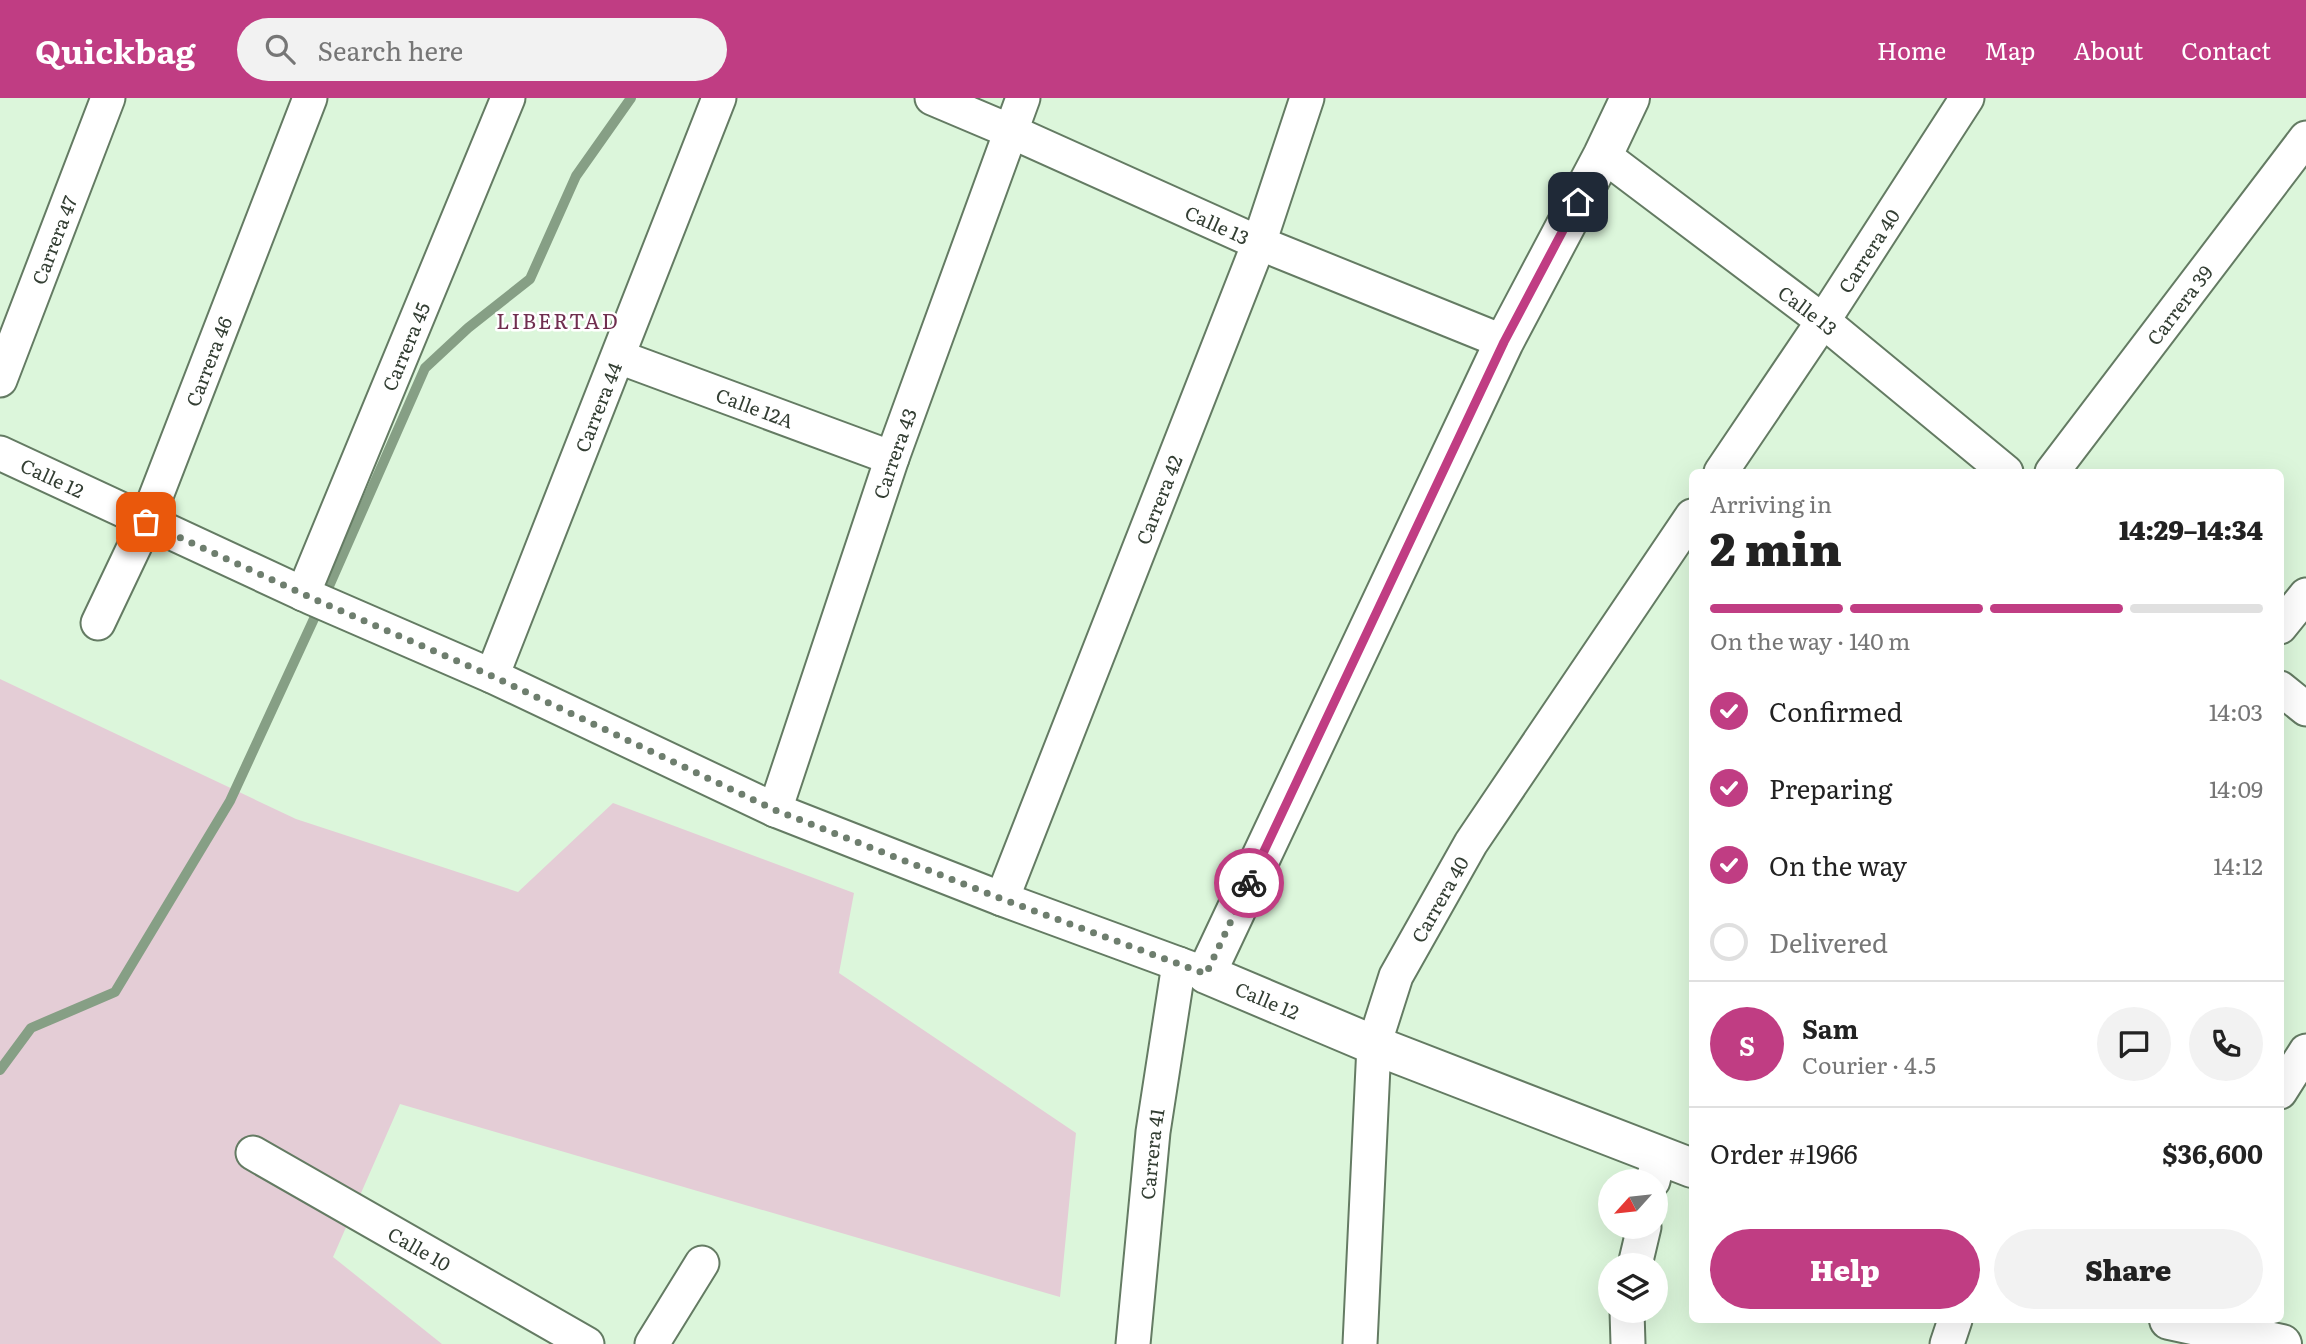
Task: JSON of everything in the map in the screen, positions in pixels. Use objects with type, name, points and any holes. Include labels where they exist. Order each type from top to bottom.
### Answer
[{"type":"street","name":"Carrera 47","points":[[0,380],[108,98]]},
{"type":"street","name":"Carrera 46","points":[[98,623],[146,522],[310,98]]},
{"type":"street","name":"Carrera 45","points":[[317,600],[508,98]]},
{"type":"street","name":"Carrera 44","points":[[492,676],[719,98]]},
{"type":"street","name":"Calle 13","points":[[932,98],[1259,243],[1504,342]]},
{"type":"street","name":"Carrera 43","points":[[775,810],[892,458],[1023,98]]},
{"type":"street","name":"Carrera 42","points":[[1002,899],[1259,243],[1307,98]]},
{"type":"street","name":"Carrera 41","points":[[1133,1344],[1153,1132],[1192,969],[1504,342],[1603,155],[1630,98]]},
{"type":"street","name":"Carrera 40","points":[[1723,469],[1824,321],[1967,98]]},
{"type":"street","name":"Carrera 39","points":[[2054,469],[2306,138]]},
{"type":"street","name":"Calle 13","points":[[1603,155],[1824,321],[2002,469]]},
{"type":"street","name":"Calle 12A","points":[[619,358],[892,458]]},
{"type":"street","name":"Calle 12","points":[[0,453],[317,600],[492,676],[775,810],[1002,899],[1192,969],[1668,1168]]},
{"type":"street","name":"Carrera 40","points":[[1360,1344],[1374,1045],[1396,976],[1471,843],[1689,520]]},
{"type":"street","points":[[2284,622],[2306,595]]},
{"type":"street","points":[[2284,691],[2306,709]]},
{"type":"street","points":[[2284,1086],[2306,1051]]},
{"type":"street","name":"Calle 10","points":[[253,1153],[587,1344]]},
{"type":"street","points":[[652,1344],[702,1263]]},
{"type":"street","points":[[1627,1323],[1628,1344]]},
{"type":"street","points":[[1947,1344],[1954,1323]]},
{"type":"street","points":[[2172,1326],[2282,1344]]},
{"type":"shaded area","points":[[0,679],[296,819],[518,892],[613,803],[854,893],[839,973],[1076,1133],[1060,1297],[400,1104],[333,1257],[442,1344],[0,1344]]},
{"type":"waterway","points":[[0,1070],[31,1028],[115,992],[230,801],[425,368],[468,328],[530,279],[576,176],[631,98]]},
{"type":"way so far","points":[[146,522],[492,676],[775,810],[1002,899],[1206,974],[1249,883]]},
{"type":"district","name":"LIBERTAD","points":[[558,319]]},
{"type":"route","points":[[1249,883],[1504,342],[1578,202]]}]
